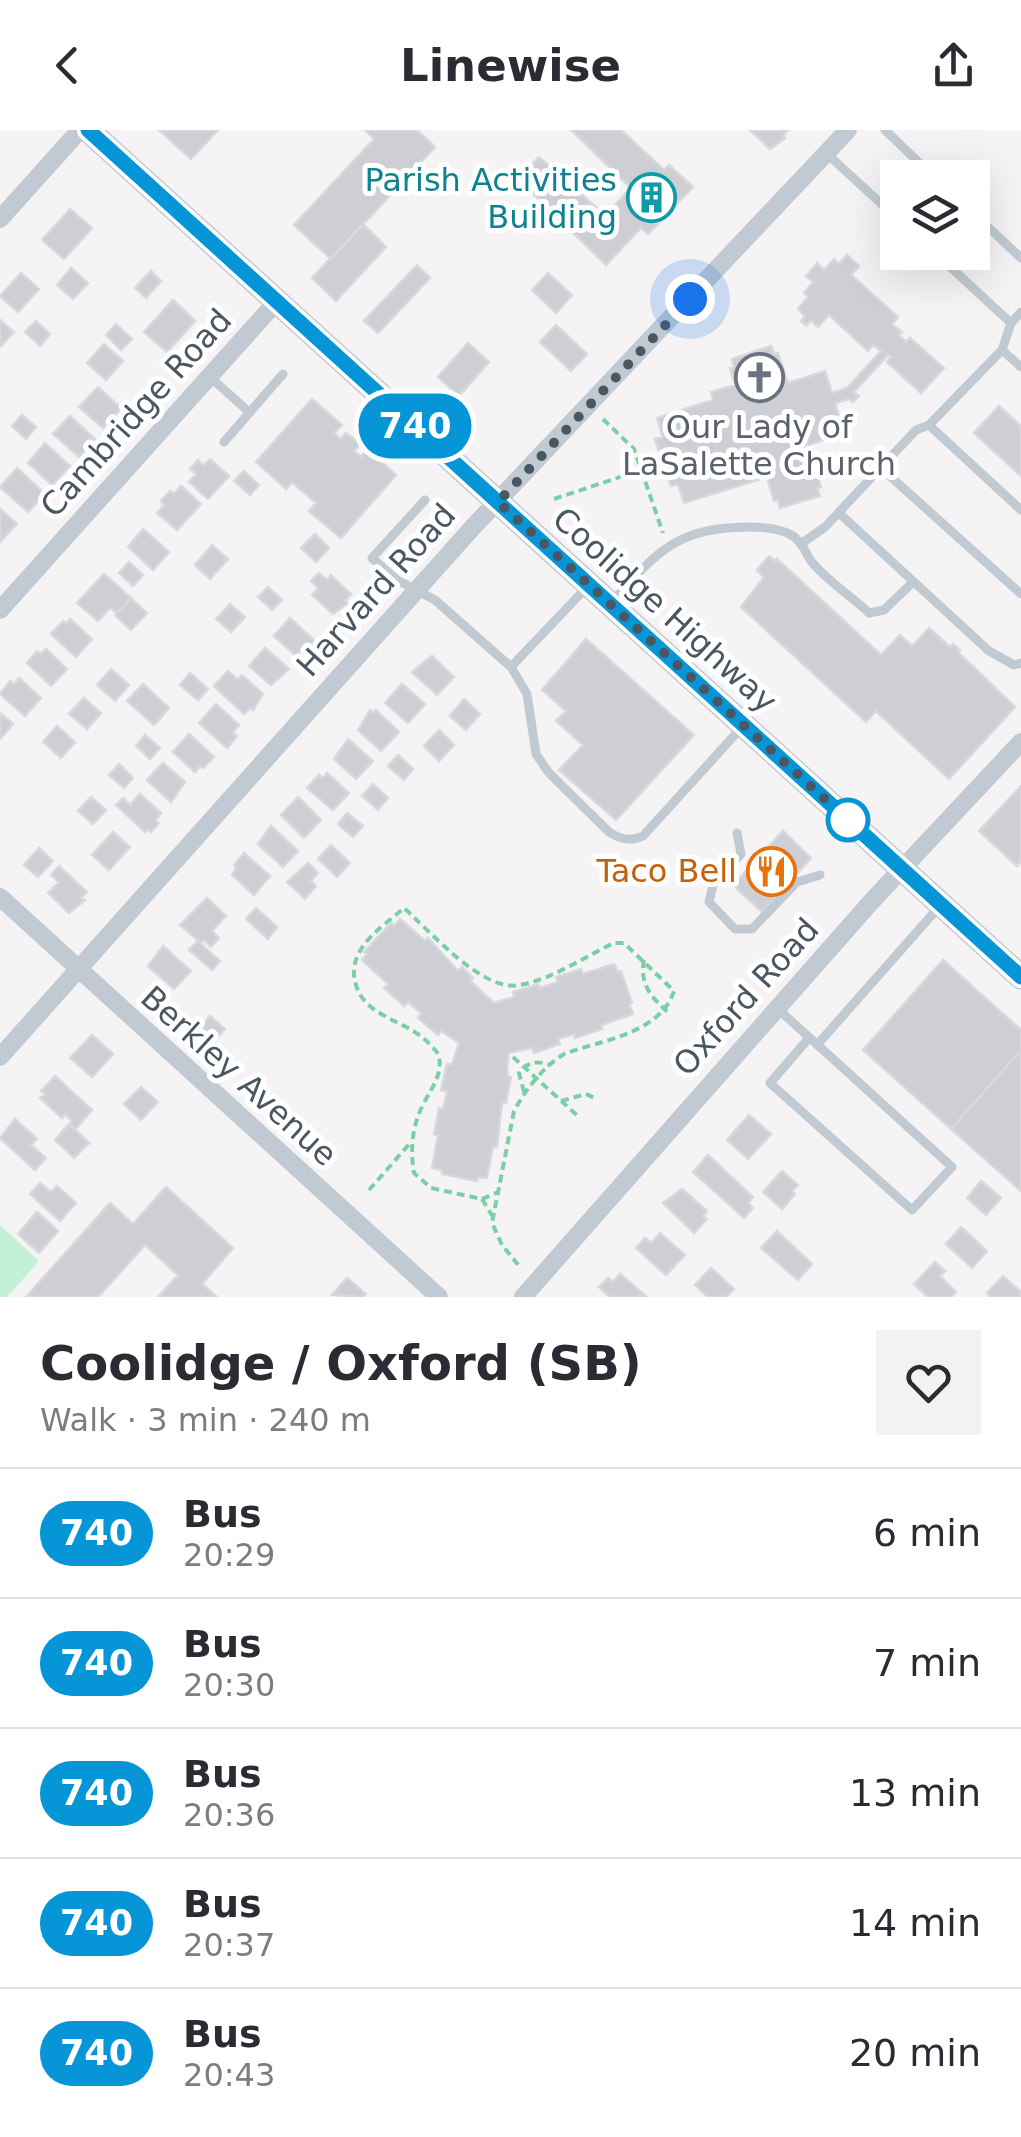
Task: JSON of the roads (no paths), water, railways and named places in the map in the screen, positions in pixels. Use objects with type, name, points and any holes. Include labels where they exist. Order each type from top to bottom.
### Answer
[{"type":"main road","name":"Coolidge Highway","points":[[88,130],[1021,977]]},
{"type":"street","points":[[0,218],[80,130]]},
{"type":"street","name":"Harvard Road","points":[[0,1057],[416,590],[841,133]]},
{"type":"street","name":"Cambridge Road","points":[[0,610],[277,301]]},
{"type":"street","name":"Oxford Road","points":[[523,1297],[776,1008],[1021,742]]},
{"type":"street","name":"Berkley Avenue","points":[[0,897],[439,1297]]},
{"type":"lane","points":[[885,130],[917,160]]},
{"type":"lane","points":[[826,153],[880,202]]},
{"type":"lane","points":[[990,229],[1021,258]]},
{"type":"lane","points":[[953,270],[1011,324]]},
{"type":"lane","points":[[802,543],[839,513],[916,430],[929,425],[1002,350],[1011,324],[1021,312]]},
{"type":"lane","points":[[1002,350],[1021,367]]},
{"type":"lane","points":[[224,442],[284,374]]},
{"type":"lane","points":[[209,376],[249,412]]},
{"type":"lane","points":[[929,425],[1021,510]]},
{"type":"lane","points":[[881,468],[1021,594]]},
{"type":"lane","points":[[425,500],[372,558],[397,580],[435,600],[511,668],[527,694],[536,754],[549,773],[609,832],[620,839],[643,836],[744,725]]},
{"type":"lane","points":[[839,513],[988,651],[1014,665],[1021,663]]},
{"type":"lane","points":[[610,604],[668,547],[713,528],[762,528],[788,533],[802,543],[812,561],[869,612],[884,610],[913,582]]},
{"type":"lane","points":[[511,668],[589,584]]},
{"type":"lane","points":[[737,833],[742,854],[712,885],[709,902],[734,929],[752,929],[798,882],[820,874]]},
{"type":"lane","points":[[776,1008],[813,1041],[952,1166],[912,1210],[770,1083],[813,1041],[941,904]]},
{"type":"place","name":"Parish Activities Building","points":[[652,198]]},
{"type":"place","name":"Our Lady of LaSalette Church","points":[[759,377]]},
{"type":"place","name":"Taco Bell","points":[[772,871]]}]
